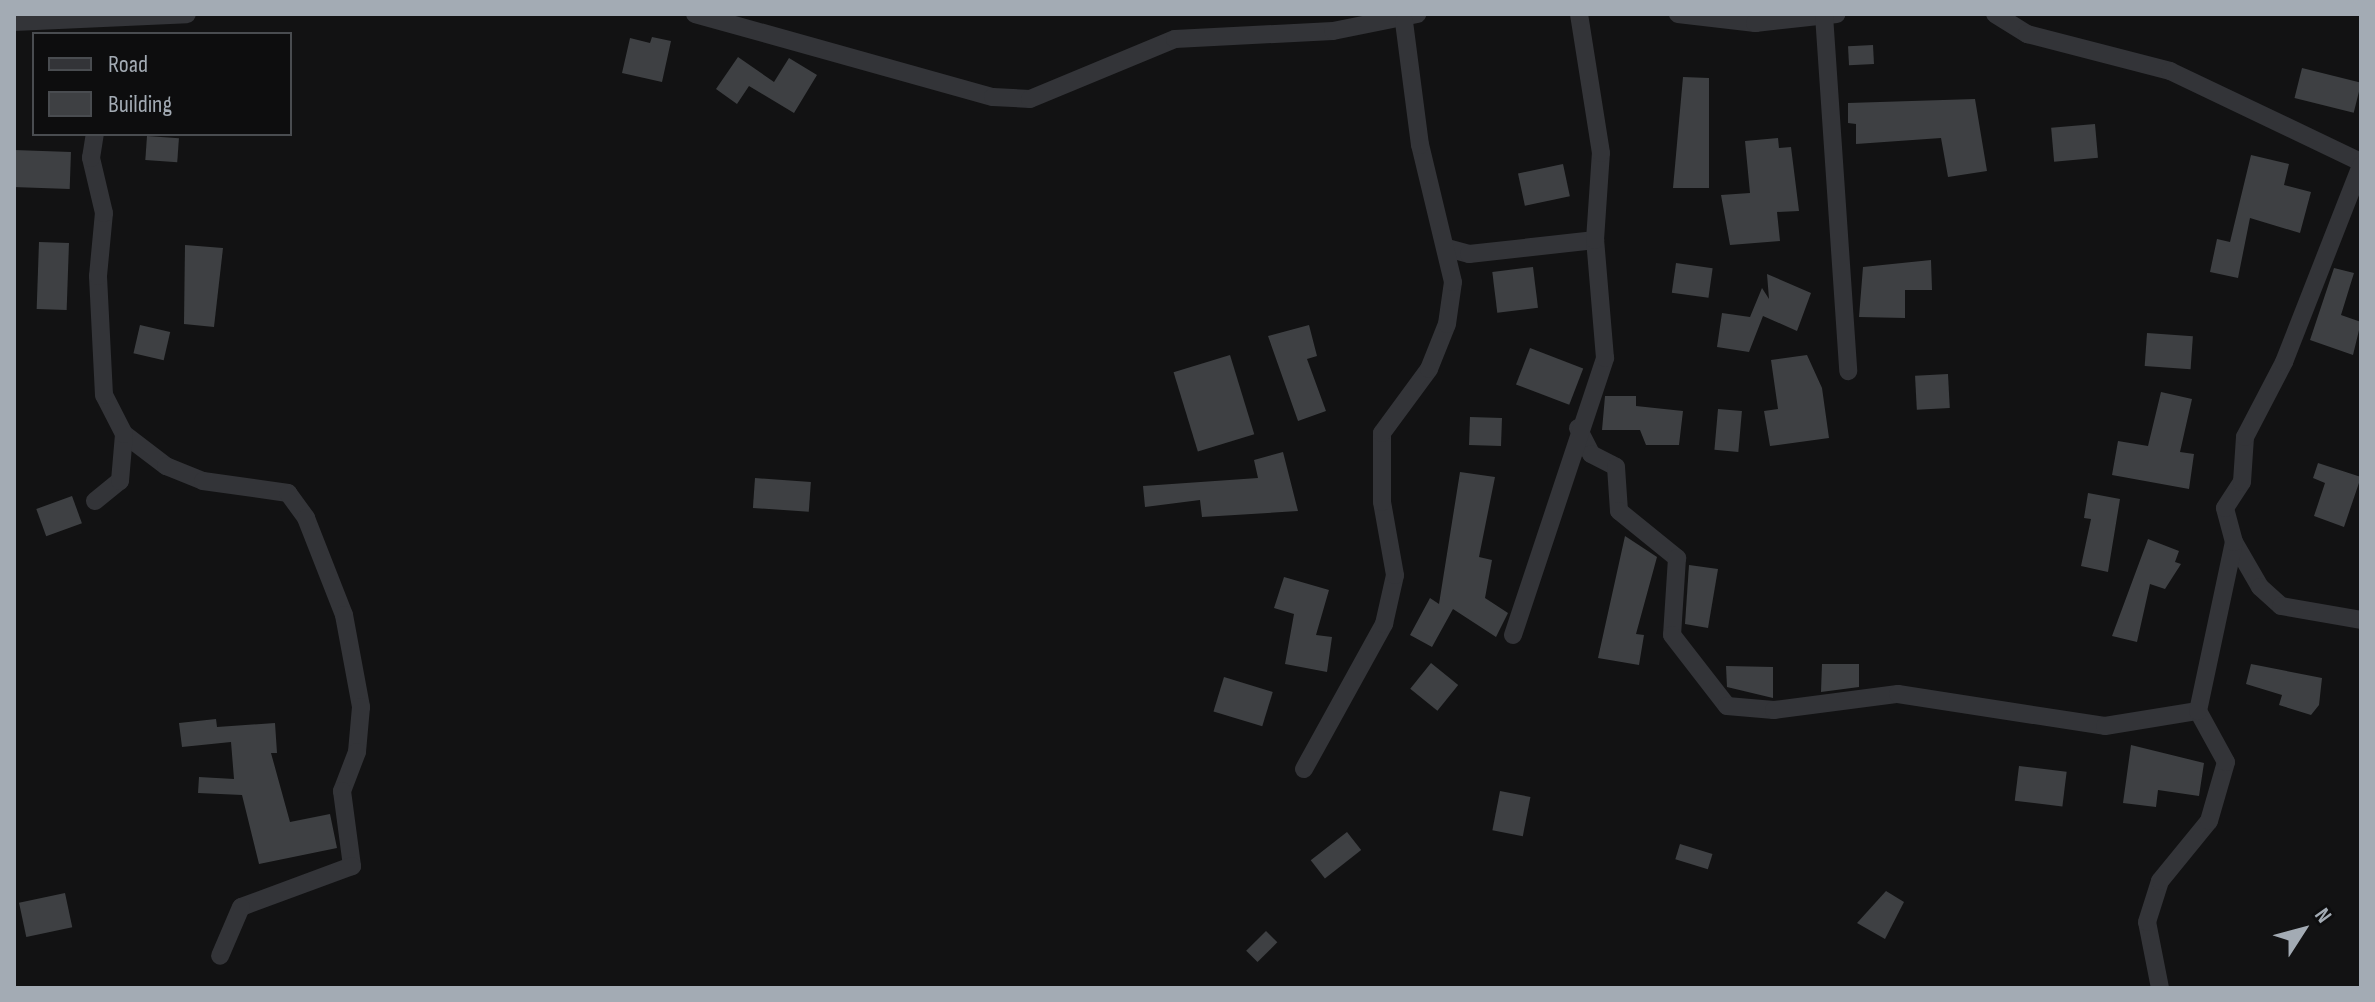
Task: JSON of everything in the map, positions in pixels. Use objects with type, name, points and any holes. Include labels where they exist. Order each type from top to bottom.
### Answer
[{"type":"street","points":[[14,22],[108,28],[187,14]]},
{"type":"street","points":[[695,14],[993,97],[1030,99],[1175,39],[1411,18],[1420,145],[1453,282],[1442,342],[1382,433],[1382,502],[1395,575],[1384,624],[1304,769]]},
{"type":"street","points":[[1513,635],[1569,485],[1578,428],[1605,358],[1595,240],[1601,153],[1579,14]]},
{"type":"street","points":[[1678,14],[1755,23],[1830,15],[1848,371]]},
{"type":"street","points":[[1995,14],[2027,34],[2170,71],[2361,164],[2284,362],[2245,437],[2242,482],[2225,508],[2234,542],[2260,587],[2281,606],[2361,620]]},
{"type":"street","points":[[2026,14],[2027,34]]},
{"type":"street","points":[[95,136],[91,158],[104,213],[98,276],[104,395],[124,434],[166,466],[203,481],[288,493],[306,518],[344,615],[361,707],[357,752],[342,791],[352,866],[241,907],[220,956]]},
{"type":"street","points":[[1447,248],[1469,254],[1595,240]]},
{"type":"street","points":[[1578,428],[1591,454],[1616,467],[1619,511],[1677,558],[1672,635],[1696,675],[1727,706],[1774,710],[1898,694],[2105,726],[2198,711]]},
{"type":"street","points":[[95,501],[120,481],[124,434]]},
{"type":"street","points":[[2160,988],[2147,922],[2160,881],[2209,821],[2226,762],[2198,711],[2234,542]]},
{"type":"building","points":[[652,37],[671,41],[662,82],[622,73],[630,38],[650,43]]},
{"type":"building","points":[[1873,45],[1874,64],[1849,65],[1848,46]]},
{"type":"building","points":[[738,57],[774,82],[789,58],[817,75],[794,113],[749,86],[737,104],[716,89]]},
{"type":"building","points":[[2302,68],[2361,83],[2354,113],[2295,98]]},
{"type":"building","points":[[1683,77],[1709,78],[1709,188],[1673,188]]},
{"type":"building","points":[[1975,99],[1987,171],[1948,177],[1941,138],[1856,144],[1856,124],[1848,123],[1848,103]]},
{"type":"building","points":[[2095,124],[2098,158],[2054,162],[2051,128]]},
{"type":"building","points":[[147,136],[179,138],[177,162],[145,160]]},
{"type":"building","points":[[1778,138],[1779,148],[1791,147],[1799,211],[1777,212],[1780,241],[1730,245],[1721,195],[1750,193],[1745,141]]},
{"type":"building","points":[[14,150],[71,152],[70,189],[14,187]]},
{"type":"building","points":[[2251,155],[2289,164],[2284,185],[2311,192],[2300,233],[2250,218],[2238,278],[2210,272],[2217,239],[2230,242]]},
{"type":"building","points":[[1563,164],[1570,196],[1525,206],[1518,174]]},
{"type":"building","points":[[39,242],[69,243],[67,310],[37,309]]},
{"type":"building","points":[[185,245],[223,248],[214,327],[184,324]]},
{"type":"building","points":[[1931,260],[1932,290],[1905,290],[1905,318],[1859,317],[1863,267]]},
{"type":"building","points":[[1676,263],[1713,268],[1708,298],[1672,293]]},
{"type":"building","points":[[1533,267],[1538,308],[1497,313],[1492,272]]},
{"type":"building","points":[[2334,268],[2354,273],[2341,315],[2361,322],[2353,355],[2310,340]]},
{"type":"building","points":[[1767,274],[1811,293],[1797,331],[1763,316],[1749,352],[1717,347],[1722,313],[1750,317],[1762,288],[1769,299]]},
{"type":"building","points":[[140,325],[170,332],[164,360],[133,353]]},
{"type":"building","points":[[1309,325],[1317,356],[1307,359],[1326,411],[1298,421],[1268,336]]},
{"type":"building","points":[[2147,333],[2193,336],[2191,369],[2145,366]]},
{"type":"building","points":[[1530,348],[1583,368],[1569,405],[1516,384]]},
{"type":"building","points":[[1230,355],[1254,434],[1198,452],[1174,372]]},
{"type":"building","points":[[1807,355],[1822,388],[1829,438],[1770,446],[1764,411],[1778,409],[1771,360]]},
{"type":"building","points":[[1948,374],[1950,408],[1917,410],[1915,376]]},
{"type":"building","points":[[2161,392],[2192,399],[2180,452],[2194,454],[2189,489],[2112,475],[2118,441],[2148,446]]},
{"type":"building","points":[[1605,396],[1636,396],[1636,406],[1683,411],[1679,445],[1646,445],[1640,430],[1602,430]]},
{"type":"building","points":[[1718,409],[1742,411],[1738,452],[1714,450]]},
{"type":"building","points":[[1470,417],[1502,418],[1501,446],[1469,445]]},
{"type":"building","points":[[1283,452],[1298,511],[1202,517],[1200,500],[1145,507],[1143,486],[1258,478],[1254,460]]},
{"type":"building","points":[[2318,463],[2361,477],[2344,527],[2314,516],[2325,483],[2313,478]]},
{"type":"building","points":[[1460,472],[1495,477],[1479,557],[1492,560],[1485,598],[1508,613],[1496,637],[1453,609],[1432,647],[1410,635],[1430,598],[1439,604]]},
{"type":"building","points":[[755,478],[811,482],[809,512],[753,508]]},
{"type":"building","points":[[2088,493],[2120,499],[2108,572],[2081,566],[2091,519],[2084,518]]},
{"type":"building","points":[[72,496],[82,523],[46,536],[36,509]]},
{"type":"building","points":[[1625,536],[1657,557],[1636,634],[1644,635],[1639,665],[1598,658]]},
{"type":"building","points":[[2148,539],[2179,551],[2175,562],[2181,564],[2165,589],[2150,584],[2137,642],[2112,636]]},
{"type":"building","points":[[1689,565],[1718,569],[1708,628],[1685,624]]},
{"type":"building","points":[[1284,577],[1329,590],[1316,635],[1332,637],[1327,672],[1285,664],[1294,614],[1274,608]]},
{"type":"building","points":[[1431,663],[1458,685],[1437,711],[1410,689]]},
{"type":"building","points":[[1822,664],[1859,664],[1859,687],[1821,692]]},
{"type":"building","points":[[2251,664],[2322,678],[2319,705],[2311,715],[2279,705],[2282,695],[2246,684]]},
{"type":"building","points":[[1726,666],[1773,667],[1773,698],[1727,687]]},
{"type":"building","points":[[1224,677],[1273,692],[1262,726],[1213,711]]},
{"type":"building","points":[[216,719],[217,727],[275,723],[277,753],[271,753],[290,822],[330,814],[337,848],[259,864],[242,795],[198,793],[199,777],[234,779],[231,742],[182,747],[179,723]]},
{"type":"building","points":[[2131,745],[2204,763],[2199,796],[2158,790],[2156,807],[2123,803]]},
{"type":"building","points":[[2019,766],[2067,772],[2062,807],[2015,801]]},
{"type":"building","points":[[1500,791],[1530,797],[1523,836],[1492,830]]},
{"type":"building","points":[[1347,832],[1361,850],[1325,878],[1311,860]]},
{"type":"building","points":[[1680,844],[1713,854],[1708,869],[1675,859]]},
{"type":"building","points":[[1886,891],[1904,902],[1885,939],[1857,923]]},
{"type":"building","points":[[65,893],[72,927],[26,937],[19,903]]},
{"type":"building","points":[[1266,931],[1277,942],[1258,962],[1246,951]]}]
